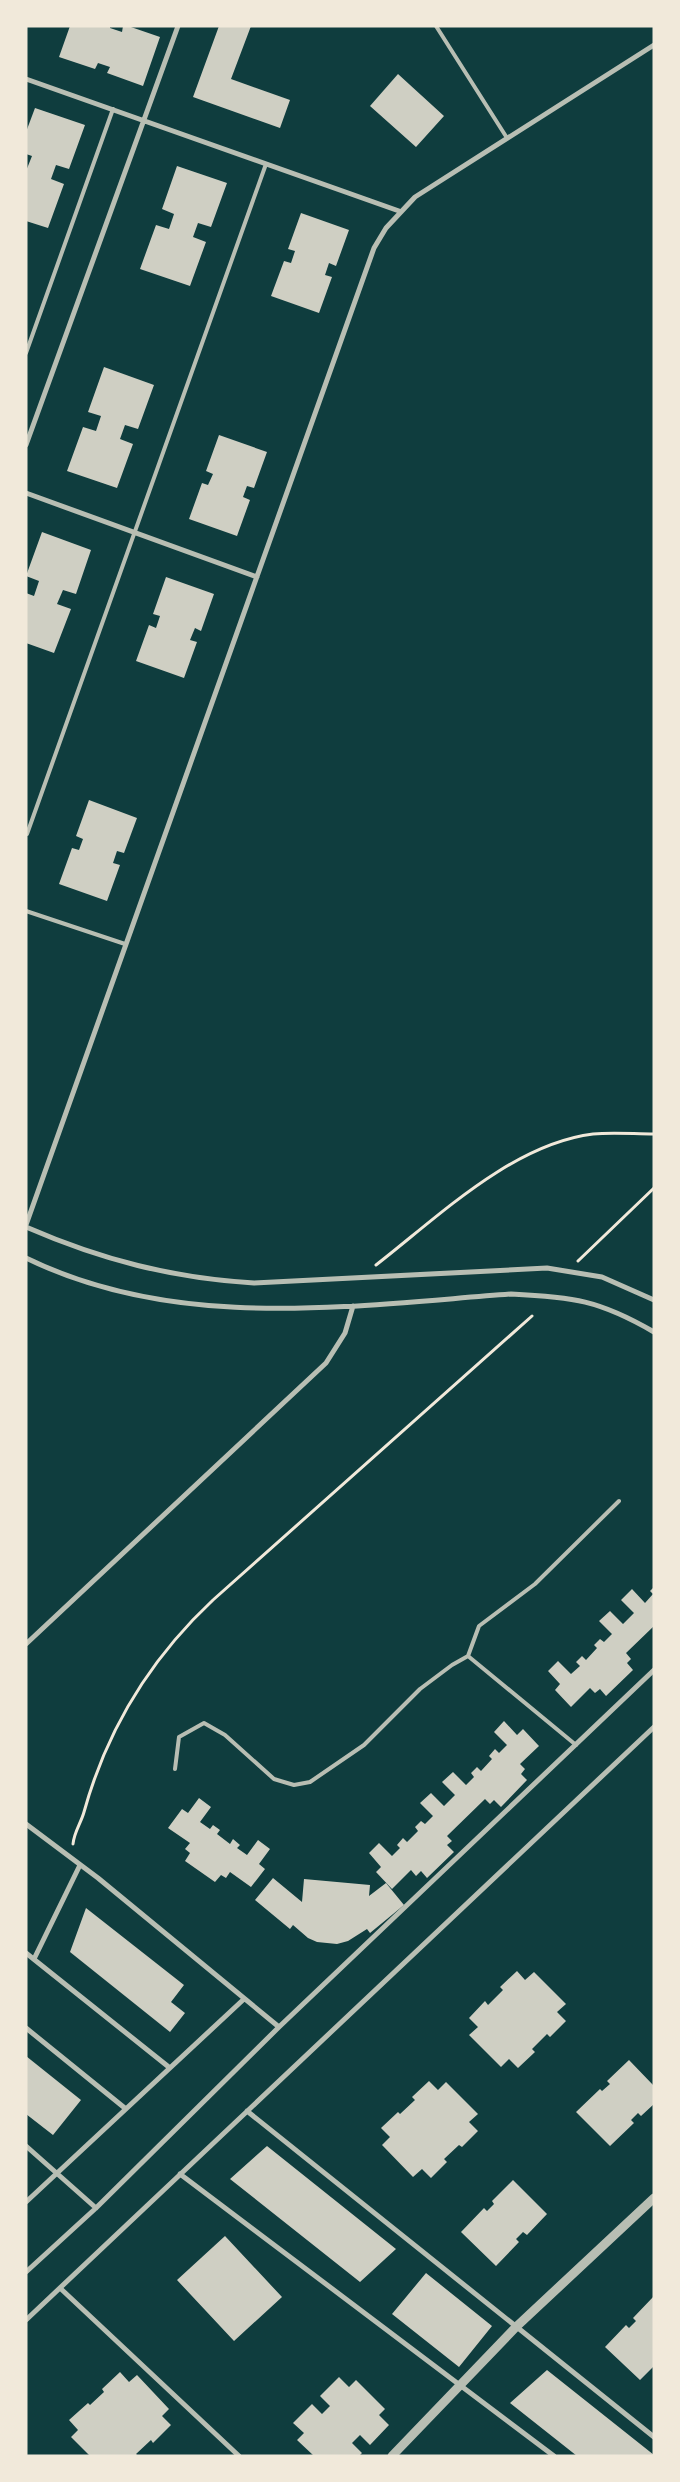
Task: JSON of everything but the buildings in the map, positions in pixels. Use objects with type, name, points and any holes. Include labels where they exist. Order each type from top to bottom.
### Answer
[{"type":"street","points":[[26,445],[178,26]]},
{"type":"street","points":[[654,45],[415,197],[399,212],[374,248],[26,1226],[108,1259],[175,1275],[254,1283],[525,1268],[569,1270],[615,1282],[654,1300]]},
{"type":"street","points":[[26,79],[399,212]]},
{"type":"street","points":[[26,493],[257,577]]},
{"type":"street","points":[[26,1258],[89,1283],[179,1303],[235,1308],[353,1306],[511,1294],[578,1299],[608,1308],[654,1332]]},
{"type":"street","points":[[26,1644],[326,1363],[345,1332],[353,1306]]},
{"type":"street","points":[[26,2272],[96,2208],[279,2027],[654,1670]]},
{"type":"street","points":[[26,2320],[654,1728]]},
{"type":"street","points":[[26,1824],[80,1865],[279,2027]]},
{"type":"street","points":[[34,1959],[80,1865]]},
{"type":"street","points":[[26,1952],[170,2068]]},
{"type":"street","points":[[26,2202],[244,1999]]},
{"type":"street","points":[[26,2028],[126,2108]]},
{"type":"street","points":[[247,2111],[654,2437]]},
{"type":"street","points":[[26,2146],[96,2208]]},
{"type":"street","points":[[180,2174],[554,2456]]},
{"type":"street","points":[[392,2456],[458,2385],[516,2327],[654,2198]]},
{"type":"street","points":[[60,2288],[239,2456]]},
{"type":"lane","points":[[436,26],[507,138]]},
{"type":"lane","points":[[26,353],[113,110]]},
{"type":"lane","points":[[28,834],[266,164]]},
{"type":"lane","points":[[26,911],[125,944]]},
{"type":"lane","points":[[175,1769],[179,1737],[204,1723],[225,1734],[274,1779],[294,1784],[310,1782],[364,1745],[420,1689],[452,1665],[468,1656],[480,1626],[535,1584],[619,1501]]},
{"type":"lane","points":[[468,1656],[576,1745]]},
{"type":"path","points":[[359,1278],[492,1175],[531,1153],[593,1134],[654,1134]]},
{"type":"path","points":[[569,1270],[654,1188]]},
{"type":"path","points":[[66,1855],[73,1844],[93,1782],[115,1727],[132,1697],[169,1644],[213,1600],[532,1316]]}]
